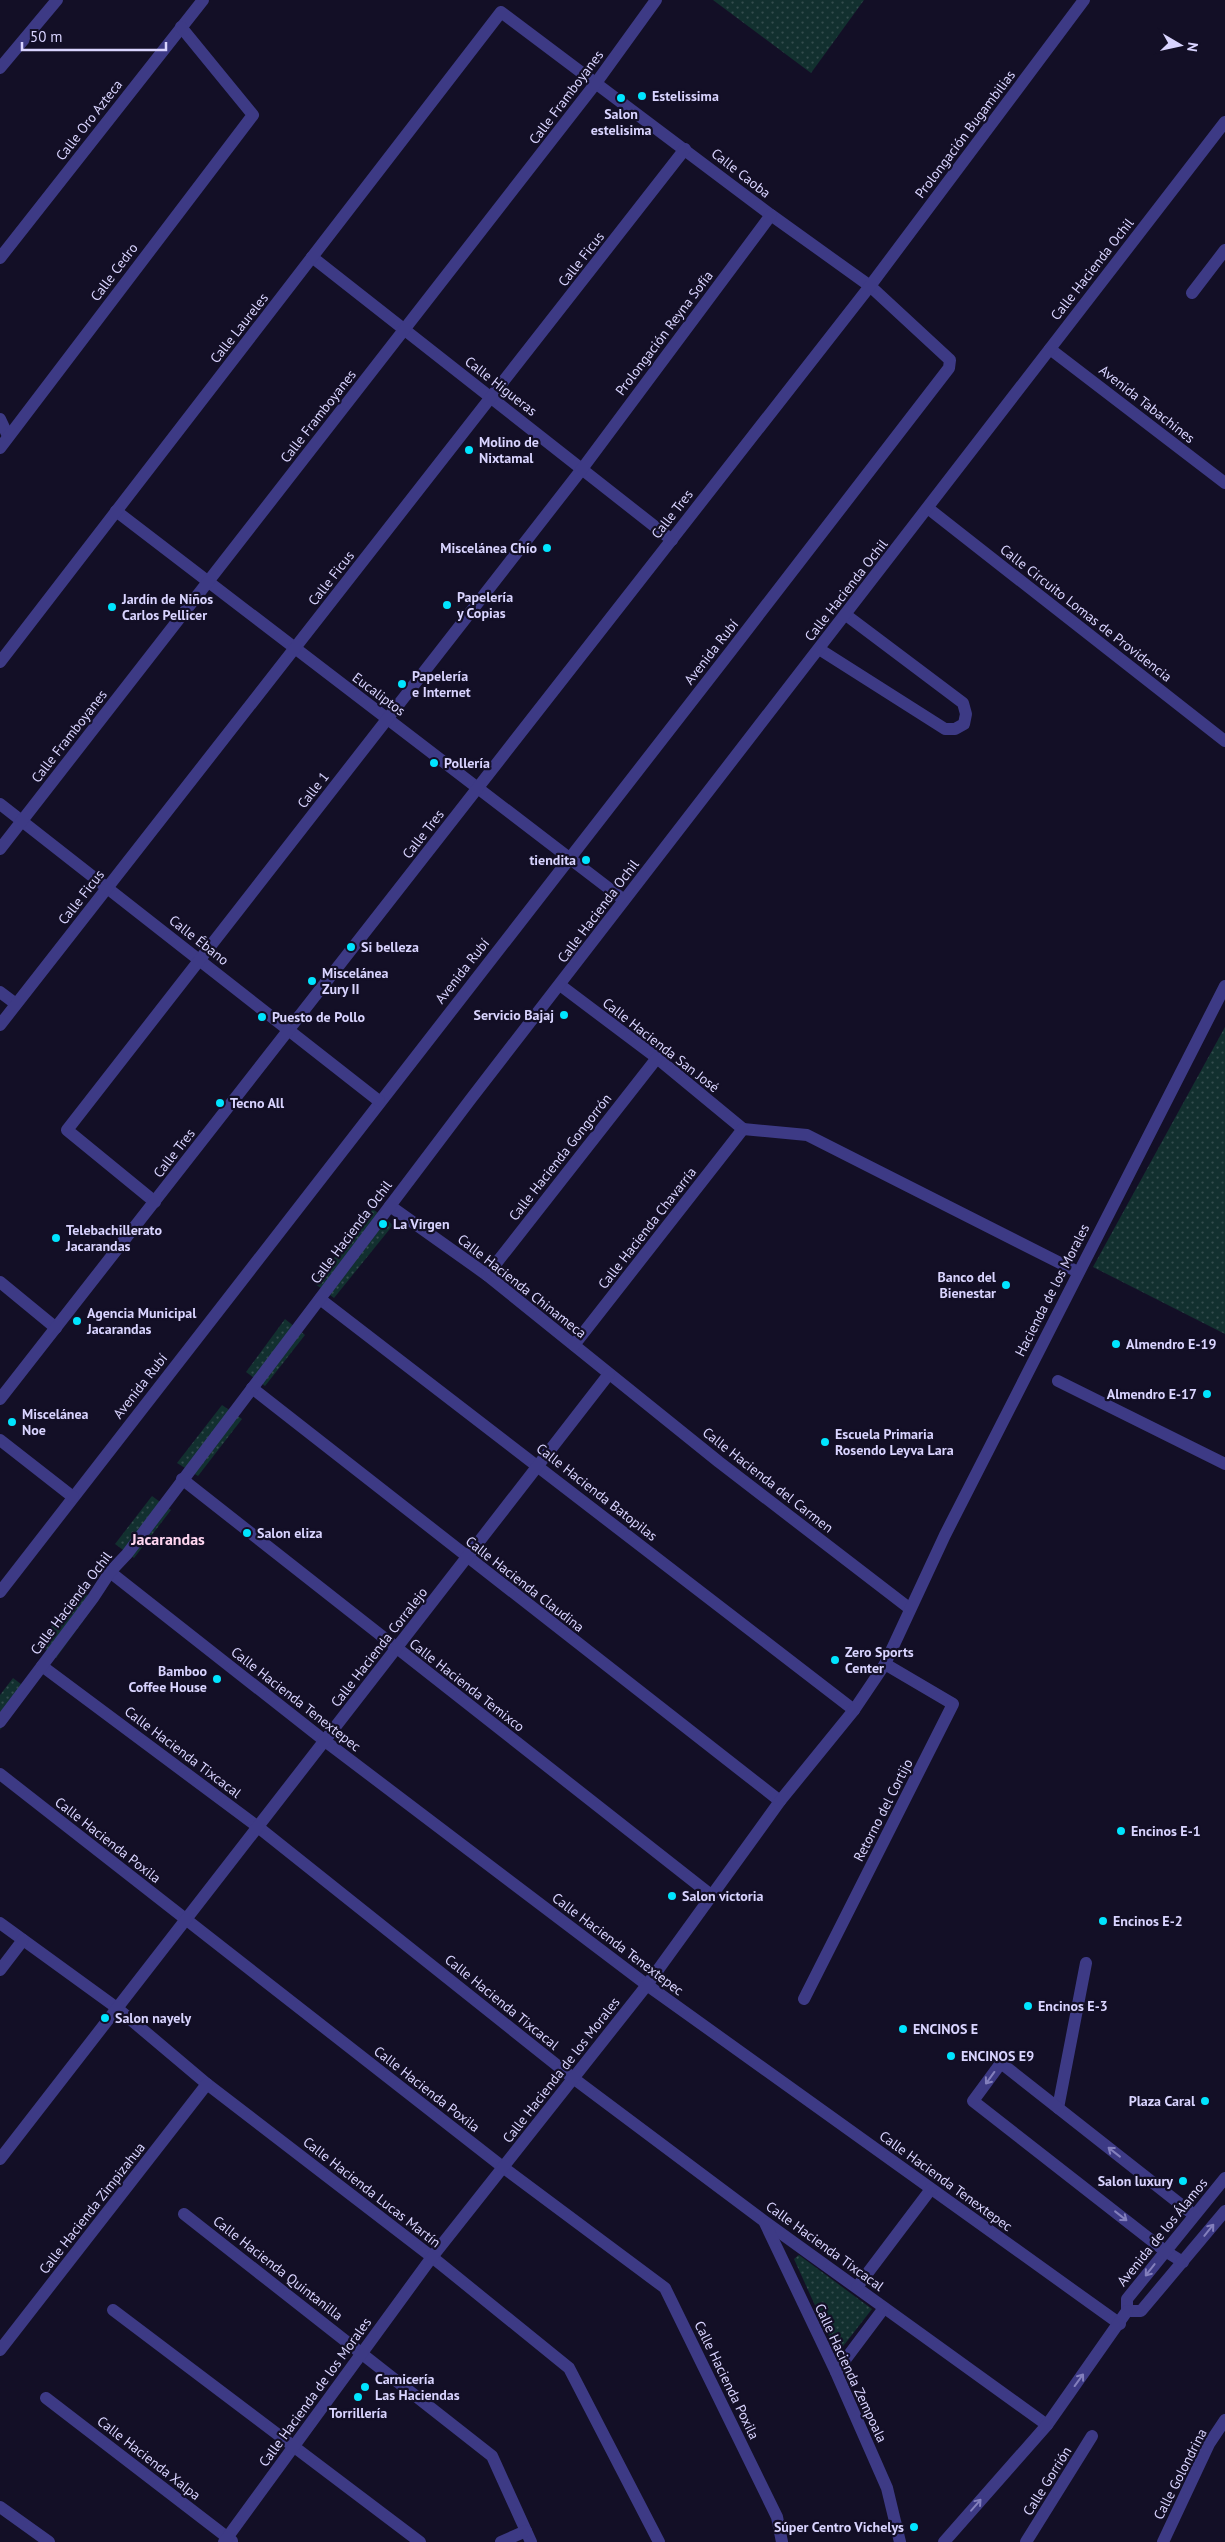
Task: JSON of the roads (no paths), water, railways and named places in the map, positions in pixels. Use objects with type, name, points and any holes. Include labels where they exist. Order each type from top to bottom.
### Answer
[{"type":"street","points":[[0,68],[57,0]]},
{"type":"street","name":"Calle Oro Azteca","points":[[0,258],[203,0]]},
{"type":"street","name":"Calle Framboyanes","points":[[0,849],[596,83],[656,0]]},
{"type":"street","name":"Prolongación Bugambilias","points":[[870,286],[1084,0]]},
{"type":"street","name":"Calle Caoba","points":[[501,12],[686,149],[771,215],[870,286],[945,354],[950,360],[949,368]]},
{"type":"street","name":"Calle Laureles","points":[[0,662],[501,12]]},
{"type":"street","name":"Calle Cedro","points":[[0,448],[253,115],[181,27]]},
{"type":"street","name":"Calle Hacienda Ochil","points":[[0,1722],[93,1598],[110,1572],[127,1554],[182,1479],[624,900],[929,509],[1225,122]]},
{"type":"street","name":"Calle Ficus","points":[[0,1025],[686,149]]},
{"type":"street","name":"Prolongación Reyna Sofía","points":[[582,469],[771,215]]},
{"type":"street","points":[[1192,293],[1225,250]]},
{"type":"street","name":"Calle Higueras","points":[[312,257],[672,540]]},
{"type":"street","name":"Calle Tres","points":[[0,1399],[870,286]]},
{"type":"street","name":"Avenida Tabachines","points":[[1050,349],[1225,483]]},
{"type":"street","name":"Avenida Rubí","points":[[0,1592],[379,1100],[570,859],[949,368]]},
{"type":"street","points":[[0,419],[8,436]]},
{"type":"street","name":"Calle 1","points":[[155,1202],[67,1130],[582,469]]},
{"type":"street","name":"Calle Circuito Lomas de Providencia","points":[[929,509],[1225,741]]},
{"type":"street","name":"Eucaliptos","points":[[116,511],[624,900]]},
{"type":"street","points":[[819,649],[945,729],[955,729],[964,724],[966,714],[963,703],[846,615]]},
{"type":"street","name":"Calle Ébano","points":[[0,804],[379,1100]]},
{"type":"street","name":"Calle Hacienda San José","points":[[560,985],[657,1058],[743,1129]]},
{"type":"street","name":"Hacienda de los Morales","points":[[909,1608],[1078,1272],[1225,986]]},
{"type":"street","points":[[0,992],[16,1004]]},
{"type":"street","name":"Calle Hacienda Gongorrón","points":[[486,1275],[657,1058]]},
{"type":"street","points":[[743,1129],[807,1136],[1078,1272]]},
{"type":"street","name":"Calle Hacienda Chavarría","points":[[574,1345],[743,1129]]},
{"type":"street","name":"Calle Hacienda Chinameca","points":[[390,1206],[486,1275],[609,1374]]},
{"type":"street","points":[[0,1282],[56,1328]]},
{"type":"street","name":"Calle Hacienda Batopilas","points":[[320,1299],[854,1710]]},
{"type":"street","name":"Calle Hacienda del Carmen","points":[[609,1374],[909,1608]]},
{"type":"street","name":"Calle Hacienda Corralejo","points":[[0,2159],[609,1374]]},
{"type":"street","points":[[1058,1381],[1225,1464]]},
{"type":"street","name":"Calle Hacienda Claudina","points":[[252,1388],[466,1558],[780,1801]]},
{"type":"street","points":[[0,1440],[73,1497]]},
{"type":"street","name":"Calle Hacienda Temixco","points":[[182,1479],[711,1895]]},
{"type":"street","name":"Calle Hacienda Tenextepec","points":[[110,1572],[325,1741],[647,1985],[1120,2324]]},
{"type":"street","name":"Calle Hacienda de los Morales","points":[[228,2540],[432,2257],[647,1985],[780,1801],[854,1710],[885,1664],[909,1608]]},
{"type":"street","name":"Retorno del Cortijo","points":[[804,1999],[953,1704],[885,1664]]},
{"type":"street","name":"Calle Hacienda Tixcacal","points":[[42,1666],[258,1827],[573,2078],[764,2221],[857,2286],[884,2308],[1047,2425]]},
{"type":"street","name":"Calle Hacienda Poxila","points":[[0,1774],[504,2168],[665,2288],[777,2517],[782,2542]]},
{"type":"street","name":"Calle Hacienda Lucas Martín","points":[[0,1923],[117,2008],[207,2084],[432,2257],[569,2368],[659,2542]]},
{"type":"street","points":[[0,1970],[23,1940]]},
{"type":"street","points":[[1058,2108],[1086,1963]]},
{"type":"street","points":[[1183,2262],[1165,2251],[973,2101],[1001,2064],[1194,2215]]},
{"type":"street","name":"Calle Hacienda Zimpizahua","points":[[0,2350],[207,2084]]},
{"type":"street","name":"Avenida de los Álamos","points":[[944,2542],[1047,2425],[1120,2324],[1127,2311],[1127,2299],[1225,2178]]},
{"type":"street","points":[[857,2286],[931,2189]]},
{"type":"street","points":[[1127,2311],[1141,2311],[1225,2211]]},
{"type":"street","name":"Calle Hacienda Quintanilla","points":[[184,2214],[492,2456],[528,2537]]},
{"type":"street","name":"Calle Hacienda Zempoala","points":[[764,2221],[836,2372],[887,2488],[900,2542]]},
{"type":"street","points":[[836,2372],[884,2308]]},
{"type":"street","points":[[113,2310],[420,2542]]},
{"type":"street","name":"Calle Hacienda Xalpa","points":[[46,2398],[228,2540]]},
{"type":"street","name":"Calle Golondrina","points":[[1163,2542],[1209,2444],[1225,2420]]},
{"type":"street","name":"Calle Gorrión","points":[[1026,2542],[1092,2436]]},
{"type":"street","points":[[0,2506],[49,2542]]},
{"type":"street","points":[[501,2542],[528,2537]]},
{"type":"place","name":"Estelissima","points":[[642,96]]},
{"type":"place","name":"Salon estelisima","points":[[621,98]]},
{"type":"place","name":"Molino de Nixtamal","points":[[469,450]]},
{"type":"place","name":"Miscelánea Chío","points":[[547,548]]},
{"type":"place","name":"Papelería y Copias","points":[[447,605]]},
{"type":"place","name":"Jardín de Niños Carlos Pellicer","points":[[112,607]]},
{"type":"place","name":"Papelería e Internet","points":[[402,684]]},
{"type":"place","name":"Pollería","points":[[434,763]]},
{"type":"place","name":"tiendita","points":[[586,860]]},
{"type":"place","name":"Si belleza","points":[[351,947]]},
{"type":"place","name":"Miscelánea Zury II","points":[[312,981]]},
{"type":"place","name":"Servicio Bajaj","points":[[564,1015]]},
{"type":"place","name":"Puesto de Pollo","points":[[262,1017]]},
{"type":"place","name":"Tecno All","points":[[220,1103]]},
{"type":"place","name":"La Virgen","points":[[383,1224]]},
{"type":"place","name":"Telebachillerato Jacarandas","points":[[56,1238]]},
{"type":"place","name":"Banco del Bienestar","points":[[1006,1285]]},
{"type":"place","name":"Agencia Municipal Jacarandas","points":[[77,1321]]},
{"type":"place","name":"Almendro E-19","points":[[1116,1344]]},
{"type":"place","name":"Almendro E-17","points":[[1207,1394]]},
{"type":"place","name":"Miscelánea Noe","points":[[12,1422]]},
{"type":"place","name":"Escuela Primaria Rosendo Leyva Lara","points":[[825,1442]]},
{"type":"place","name":"Salon eliza","points":[[247,1533]]},
{"type":"place","name":"Zero Sports Center","points":[[835,1660]]},
{"type":"place","name":"Bamboo Coffee House","points":[[217,1679]]},
{"type":"place","name":"Encinos E-1","points":[[1121,1831]]},
{"type":"place","name":"Salon victoria","points":[[672,1896]]},
{"type":"place","name":"Encinos E-2","points":[[1103,1921]]},
{"type":"place","name":"Encinos E-3","points":[[1028,2006]]},
{"type":"place","name":"Salon nayely","points":[[105,2018]]},
{"type":"place","name":"ENCINOS E","points":[[903,2029]]},
{"type":"place","name":"ENCINOS E9","points":[[951,2056]]},
{"type":"place","name":"Plaza Caral","points":[[1205,2101]]},
{"type":"place","name":"Salon luxury","points":[[1183,2181]]},
{"type":"place","name":"Carnicería Las Haciendas","points":[[365,2387]]},
{"type":"place","name":"Torrillería","points":[[358,2397]]},
{"type":"place","name":"Súper Centro Vichelys","points":[[914,2527]]},
{"type":"district","name":"Jacarandas","points":[[168,1539]]}]
